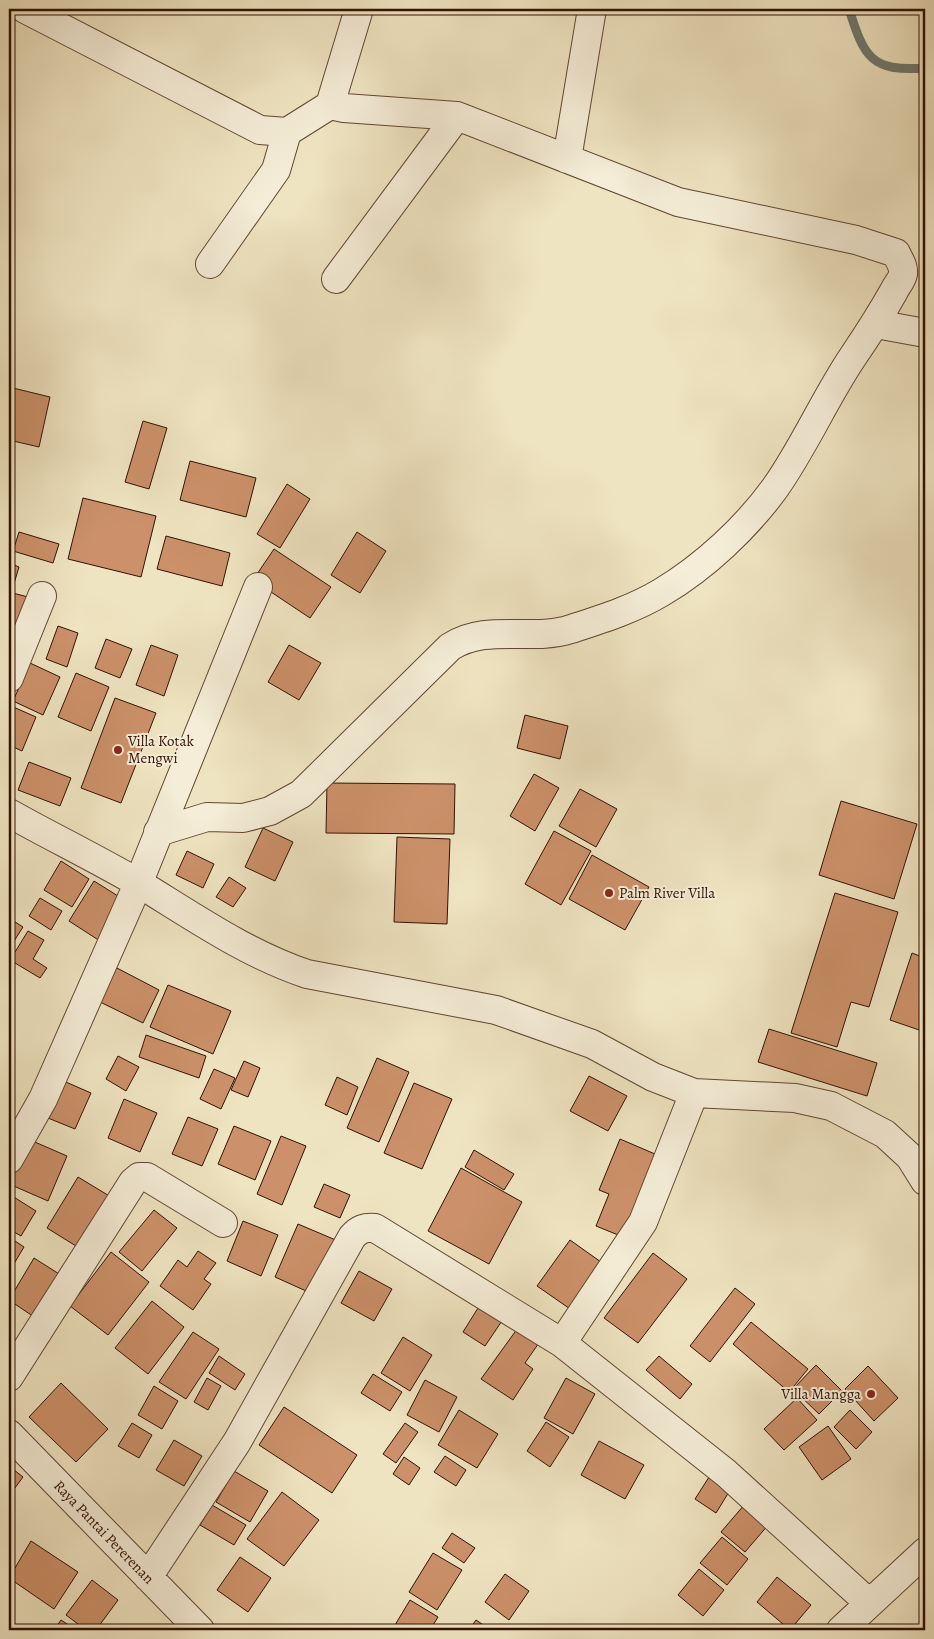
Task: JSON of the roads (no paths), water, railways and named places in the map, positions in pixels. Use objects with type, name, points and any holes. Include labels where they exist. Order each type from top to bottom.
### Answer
[{"type":"street","points":[[25,9],[260,130],[287,132],[330,105],[359,9]]},
{"type":"street","points":[[567,159],[592,9]]},
{"type":"street","points":[[158,832],[207,817],[243,818],[270,811],[301,794],[450,647],[463,638],[478,634],[546,634],[568,630],[626,610],[661,592],[691,572],[738,531],[775,488],[844,370],[876,324],[903,275],[902,264],[896,254],[856,240],[678,202],[457,116],[344,108],[330,105]]},
{"type":"street","points":[[336,279],[457,116]]},
{"type":"street","points":[[210,264],[276,170],[287,132]]},
{"type":"street","points":[[876,324],[925,334]]},
{"type":"street","points":[[9,1159],[43,1099],[138,884],[258,587]]},
{"type":"street","points":[[9,678],[42,596]]},
{"type":"street","points":[[9,814],[138,884],[233,941],[277,964],[307,974],[496,1010],[592,1044],[654,1077],[694,1093],[795,1098],[830,1106],[885,1134],[910,1157],[925,1181]]},
{"type":"street","points":[[562,1343],[643,1222],[694,1093]]},
{"type":"street","points":[[9,1377],[133,1182],[139,1177],[147,1177],[223,1222]]},
{"type":"street","points":[[148,1577],[237,1442],[356,1232],[365,1228],[375,1228],[562,1343],[726,1473],[869,1603]]},
{"type":"street","name":"Raya Pantai Pererenan","points":[[9,1434],[200,1630]]},
{"type":"street","points":[[841,1630],[925,1552]]},
{"type":"waterway","points":[[849,9],[865,50],[872,58],[881,64],[892,67],[907,69],[925,68]]},
{"type":"place","name":"Villa Kotak Mengwi","points":[[118,750]]},
{"type":"place","name":"Palm River Villa","points":[[609,893]]},
{"type":"place","name":"Villa Mangga","points":[[871,1394]]}]
